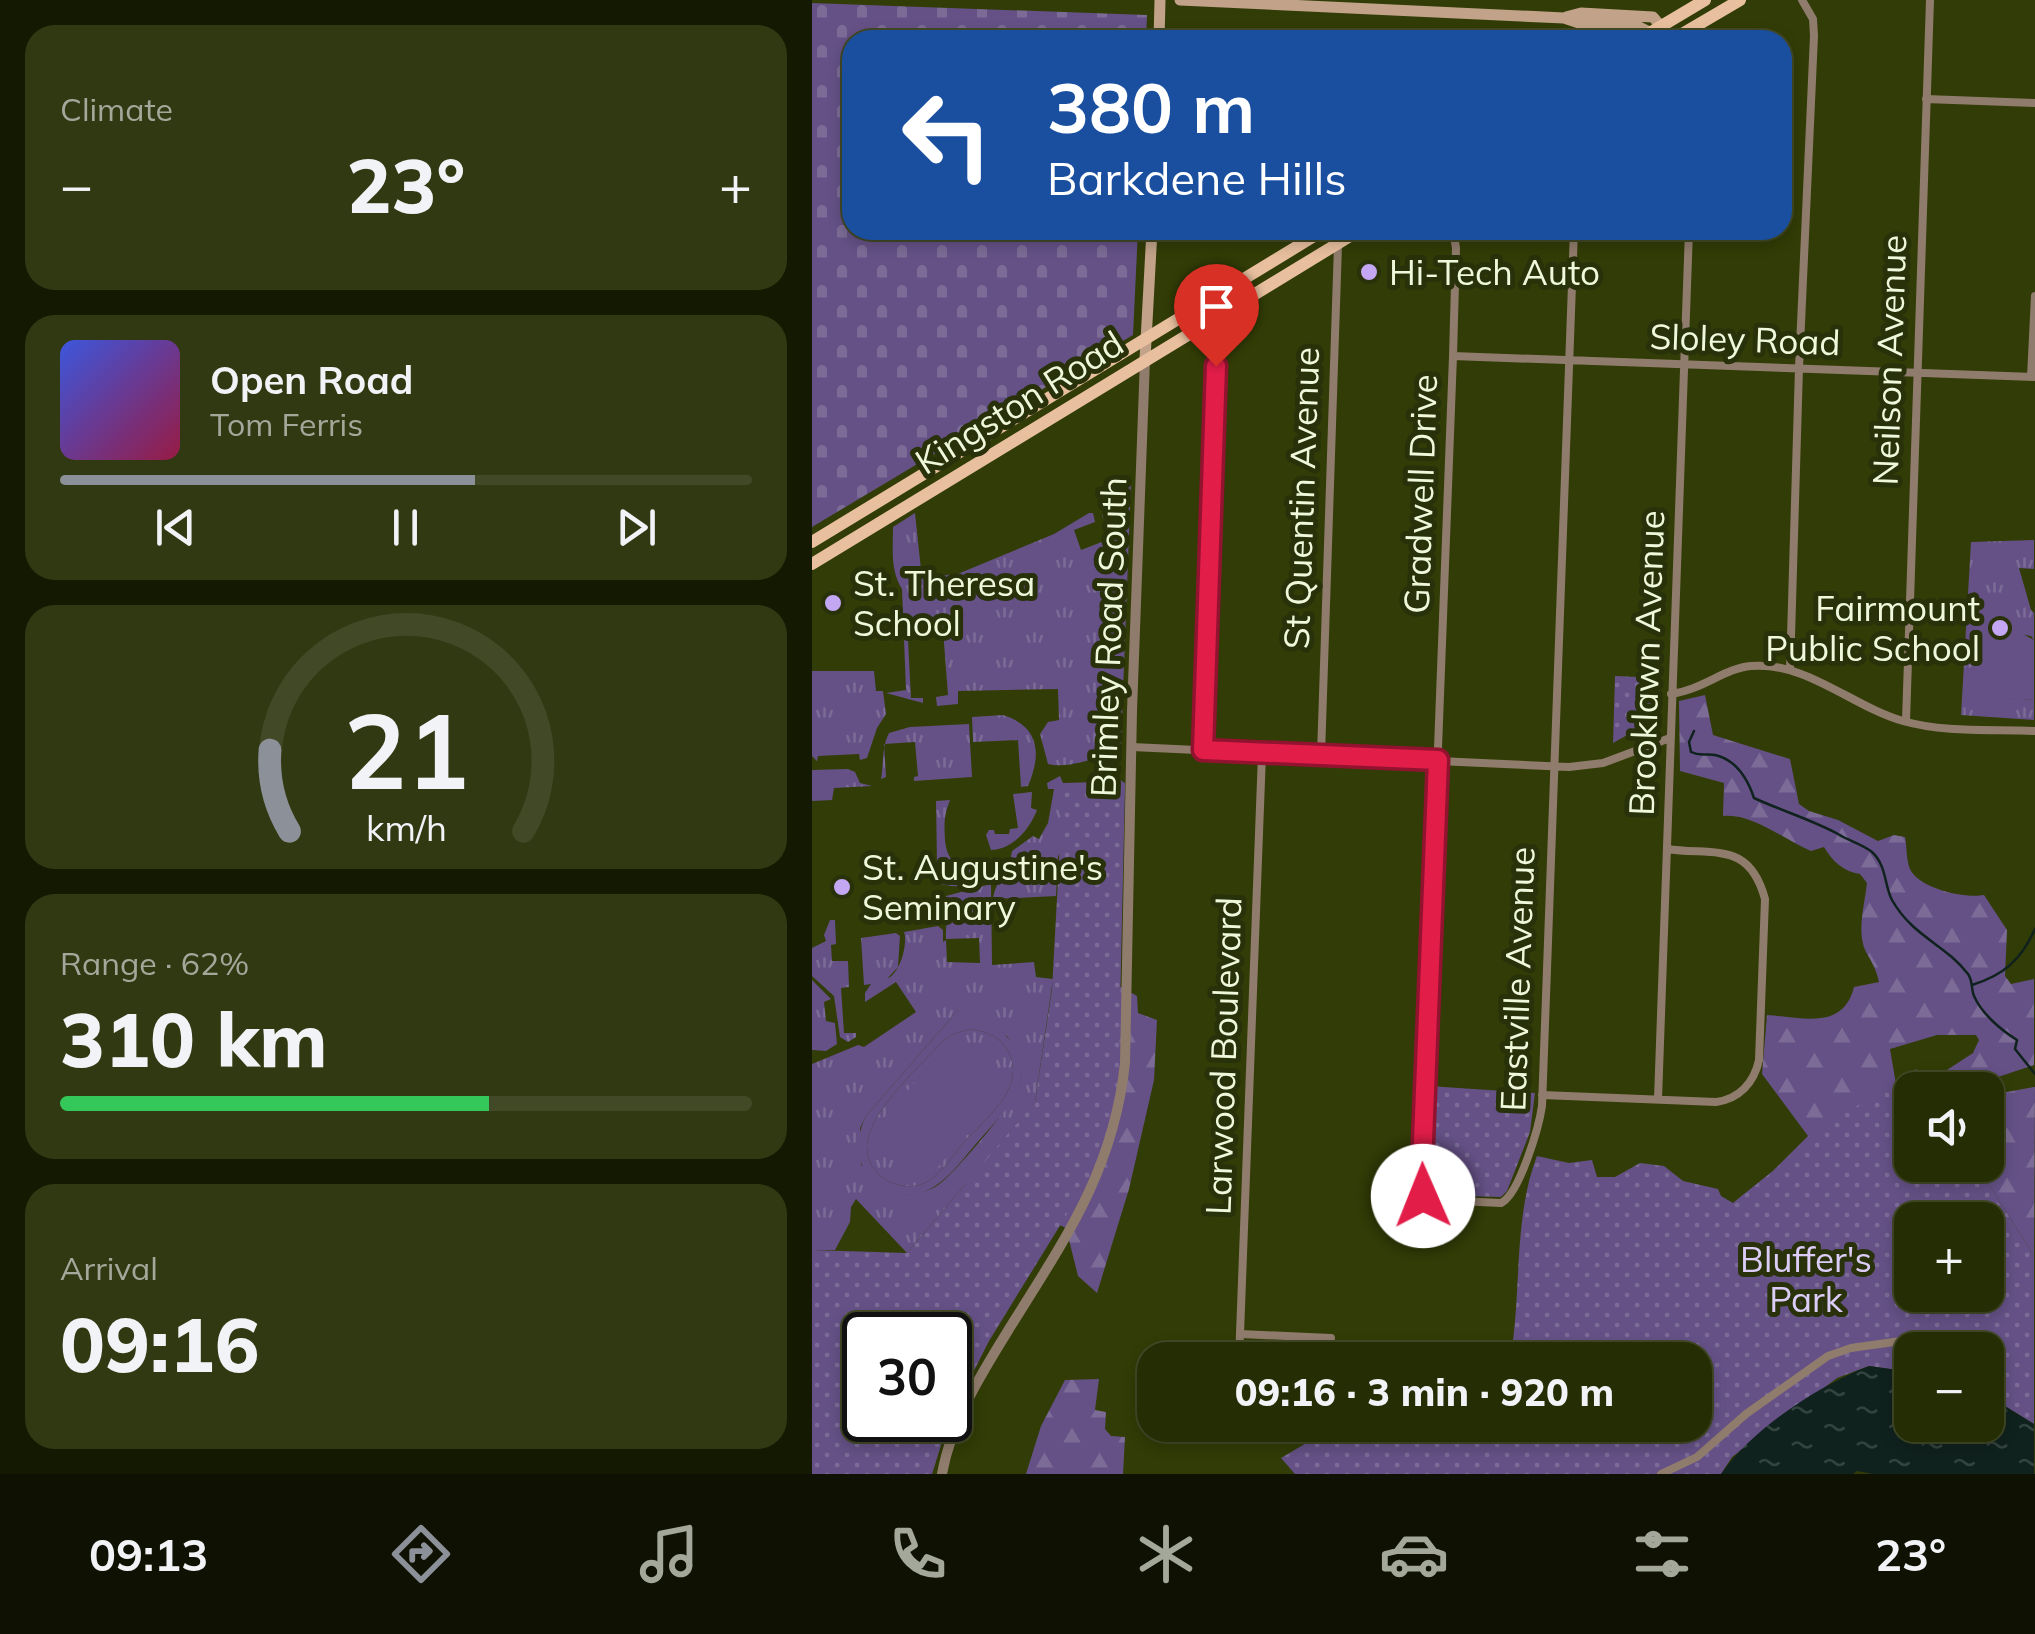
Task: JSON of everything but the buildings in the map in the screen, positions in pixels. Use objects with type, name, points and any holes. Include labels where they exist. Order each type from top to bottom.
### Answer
[{"type":"main road","points":[[1159,30],[1160,0]]},
{"type":"main road","points":[[1180,0],[1381,5],[1564,18],[1582,24],[1641,30]]},
{"type":"main road","points":[[1654,30],[1705,0]]},
{"type":"main road","points":[[1686,30],[1740,0]]},
{"type":"main road","points":[[1564,18],[1581,13],[1653,17],[1665,30]]},
{"type":"main road","points":[[1146,359],[1152,240]]},
{"type":"main road","name":"Kingston Road","points":[[812,542],[1307,240]]},
{"type":"main road","name":"Kingston Road","points":[[812,564],[1343,240]]},
{"type":"street","points":[[1790,670],[1814,36],[1813,20],[1802,0]]},
{"type":"street","name":"Neilson Avenue","points":[[1906,721],[1930,0]]},
{"type":"street","points":[[1926,99],[2034,103]]},
{"type":"street","name":"Gradwell Drive","points":[[1438,760],[1455,240]]},
{"type":"street","name":"Eastville Avenue","points":[[1438,760],[1421,1192],[1423,1196],[1449,1202],[1501,1204],[1516,1190],[1523,1163],[1536,1138],[1542,1096],[1574,240]]},
{"type":"street","name":"Brooklawn Avenue","points":[[1658,1099],[1689,240]]},
{"type":"street","name":"St Quentin Avenue","points":[[1320,755],[1338,243]]},
{"type":"street","points":[[2033,377],[2034,296]]},
{"type":"street","points":[[1203,750],[1218,316]]},
{"type":"street","name":"Sloley Road","points":[[1453,356],[2033,377]]},
{"type":"street","name":"Brimley Road South","points":[[942,1474],[974,1388],[1096,1180],[1118,1119],[1126,1063],[1125,954],[1146,359]]},
{"type":"street","points":[[1671,694],[1694,690],[1752,666],[1790,670],[1906,721],[1933,728],[2034,731]]},
{"type":"street","points":[[1132,748],[1553,766],[1603,764],[1670,738]]},
{"type":"street","name":"Larwood Boulevard","points":[[1240,1342],[1262,754]]},
{"type":"street","points":[[1542,1096],[1726,1101],[1743,1090],[1757,1068],[1765,899],[1749,865],[1720,851],[1667,849]]},
{"type":"street","points":[[1240,1334],[1331,1338]]},
{"type":"street","points":[[1661,1474],[1697,1457],[1758,1404],[1828,1356],[1850,1348],[1894,1342]]},
{"type":"green space","points":[[812,3],[1147,15],[1146,30],[842,30],[842,240],[1138,240],[1133,335],[812,527]]},
{"type":"green space","points":[[1131,482],[1121,744],[1085,761],[1048,764],[1040,734],[1048,722],[1059,720],[1058,689],[958,691],[958,704],[937,706],[936,697],[948,695],[942,617],[907,621],[911,698],[923,698],[923,703],[886,693],[906,690],[902,589],[894,567],[893,527],[915,513],[922,579],[960,573],[1054,534],[1089,513],[1093,513],[1095,522],[1074,530],[1081,550],[1125,533],[1118,513],[1103,518],[1102,515],[1121,502]]},
{"type":"green space","points":[[2034,540],[2034,569],[2019,568],[2034,613],[2034,640],[2031,636],[1984,628],[1984,696],[2034,700],[2034,720],[1961,715],[1971,542]]},
{"type":"green space","points":[[1984,628],[2011,628],[2034,640],[2034,700],[1984,697]]},
{"type":"green space","points":[[812,671],[874,671],[876,691],[883,691],[886,714],[867,758],[860,760],[859,754],[818,756],[817,761],[812,756]]},
{"type":"green space","points":[[1615,676],[1660,678],[1659,710],[1638,729],[1613,743]]},
{"type":"green space","points":[[1705,695],[1713,735],[1790,759],[1799,804],[1809,811],[1838,820],[1878,841],[1894,835],[1905,837],[1910,869],[1922,882],[1954,894],[1984,895],[2007,930],[2005,976],[2011,984],[2034,979],[2034,1065],[2004,1075],[1946,1072],[1973,1053],[1979,1040],[1976,1035],[1937,1035],[1890,1049],[1894,1098],[1823,1139],[1733,1203],[1808,1136],[1762,1074],[1767,1015],[1807,1019],[1831,1016],[1849,1001],[1854,987],[1879,982],[1863,944],[1861,927],[1867,883],[1860,874],[1839,865],[1824,847],[1811,851],[1757,823],[1723,816],[1724,783],[1680,771],[1679,701]]},
{"type":"green space","points":[[1003,715],[1025,727],[1035,744],[1035,764],[1028,786],[1021,787],[1018,740],[973,742],[972,717]]},
{"type":"green space","points":[[969,724],[972,777],[914,781],[918,776],[915,742],[885,744],[889,733],[910,727]]},
{"type":"green space","points":[[884,748],[886,777],[881,779],[882,773]]},
{"type":"green space","points":[[812,770],[855,772],[860,783],[872,786],[834,788],[832,800],[812,801]]},
{"type":"green space","points":[[1060,776],[1063,783],[1117,778],[1125,783],[1125,791],[1058,856],[1056,896],[993,899],[1012,851],[1033,836],[1039,839],[1048,823],[1054,789],[1048,789],[1047,783]]},
{"type":"green space","points":[[1125,787],[1118,1097],[1107,1149],[972,1375],[972,1312],[842,1312],[842,1442],[942,1442],[932,1474],[812,1474],[812,1250],[907,1253],[1035,1102],[1052,989],[1063,789]]},
{"type":"green space","points":[[1032,792],[1031,808],[1037,810],[1030,824],[1013,842],[991,850],[986,835],[989,830],[1009,834],[1010,829],[1018,828],[1013,794]]},
{"type":"green space","points":[[950,800],[945,840],[950,858],[961,865],[995,866],[996,875],[989,879],[955,886],[931,880],[929,865],[937,864],[936,801]]},
{"type":"green space","points":[[991,884],[992,965],[1034,962],[1036,977],[1053,979],[1035,1102],[907,1253],[856,1199],[850,1222],[835,1250],[812,1250],[812,1064],[858,1045],[864,1047],[916,1012],[896,982],[865,1002],[871,984],[864,985],[861,938],[896,933],[900,936],[898,967],[887,979],[892,976],[896,971],[900,964],[904,932],[938,926],[943,930],[943,942],[946,940],[947,962],[980,963],[979,938],[946,939],[946,896]],"holes":[[[958,1010],[959,1022],[1007,1036],[1019,1056],[1021,1080],[999,1117],[951,1173],[930,1189],[906,1195],[861,1165],[860,1128],[866,1116]]]},
{"type":"green space","points":[[830,920],[835,920],[832,961],[848,961],[849,987],[841,988],[844,1033],[856,1033],[856,1037],[848,1042],[840,1037],[834,996],[812,976],[812,948],[826,941],[824,935]]},
{"type":"green space","points":[[812,980],[831,999],[824,1002],[826,1021],[835,1023],[837,1044],[826,1051],[812,1050]]},
{"type":"green space","points":[[1119,986],[1137,996],[1138,1013],[1157,1020],[1154,1080],[1129,1189],[1097,1293],[1078,1276],[1066,1228],[965,1183],[1035,1102]]},
{"type":"green space","points":[[958,1010],[965,1015],[960,1022],[996,1029],[1020,1055],[1021,1081],[1010,1104],[956,1168],[924,1192],[893,1193],[867,1174],[858,1145],[866,1116]],"holes":[[[970,1029],[987,1033],[1005,1046],[1013,1064],[1009,1089],[929,1181],[907,1186],[885,1179],[870,1162],[867,1147],[878,1115],[941,1043]]]},
{"type":"green space","points":[[970,1029],[992,1035],[1005,1046],[1013,1064],[1009,1089],[935,1176],[914,1186],[885,1179],[870,1162],[867,1147],[878,1115],[941,1043]]},
{"type":"green space","points":[[951,1041],[1006,1089],[930,1176],[875,1128]]},
{"type":"green space","name":"Bluffer's Park","points":[[1894,1083],[1894,1182],[1988,1182],[2000,1202],[1894,1202],[1894,1312],[2004,1312],[2004,1208],[2034,1256],[2034,1424],[2004,1405],[2004,1332],[1894,1332],[1894,1369],[1869,1366],[1837,1378],[1732,1457],[1721,1474],[1295,1474],[1281,1458],[1308,1442],[1712,1442],[1712,1342],[1513,1342],[1521,1230],[1529,1180],[1537,1156],[1569,1163],[1592,1160],[1597,1177],[1615,1177],[1640,1163],[1664,1166],[1683,1181],[1718,1189],[1721,1196],[1733,1203],[1809,1136]]},
{"type":"green space","points":[[1429,1086],[1535,1093],[1530,1132],[1507,1191],[1501,1197],[1426,1192]]},
{"type":"green space","points":[[2035,1087],[2034,1256],[2004,1202],[1988,1182],[2004,1182],[2004,1093]]},
{"type":"green space","points":[[1099,1379],[1095,1410],[1106,1412],[1105,1429],[1111,1436],[1125,1437],[1123,1474],[1026,1474],[1041,1426],[1065,1380]]},
{"type":"water","points":[[1869,1366],[1894,1369],[1894,1442],[2004,1442],[2004,1405],[2034,1424],[2034,1474],[1721,1474],[1768,1426],[1829,1385]]},
{"type":"waterway","points":[[1694,731],[1689,742],[1691,752],[1730,761],[1745,778],[1754,798],[1872,852],[1900,913],[1968,974],[1977,1003],[1992,1021],[2017,1040],[2015,1049],[2035,1074]]},
{"type":"waterway","points":[[1972,985],[2010,965],[2035,929]]},
{"type":"place","name":"Hi-Tech Auto","points":[[1369,272]]},
{"type":"place","name":"St. Theresa School","points":[[833,603]]},
{"type":"place","name":"Fairmount Public School","points":[[2000,628]]},
{"type":"place","name":"St. Augustine's Seminary","points":[[842,887]]},
{"type":"route","points":[[1216,366],[1203,750],[1438,760],[1423,1196]]}]
